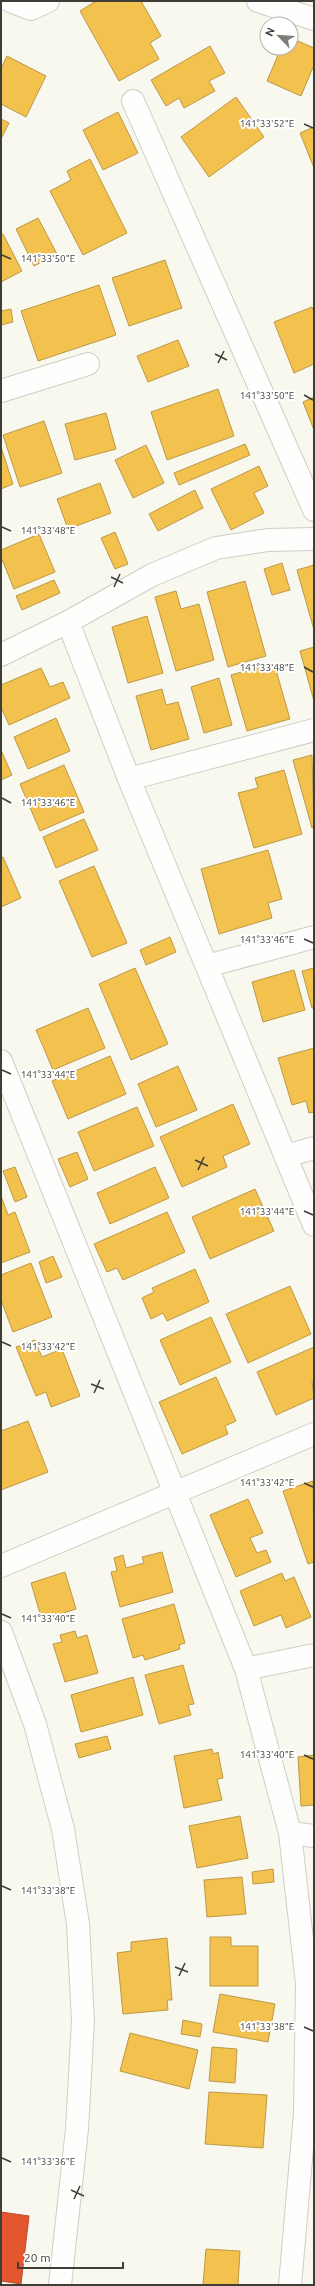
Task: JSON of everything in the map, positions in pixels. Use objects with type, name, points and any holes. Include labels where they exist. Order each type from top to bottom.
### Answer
[{"type":"street","points":[[10,1],[31,9],[48,1]]},
{"type":"street","points":[[258,1],[314,19]]},
{"type":"street","points":[[133,101],[314,510]]},
{"type":"street","points":[[1,391],[88,364]]},
{"type":"street","points":[[1,655],[68,622],[152,575],[216,548],[268,540],[314,539]]},
{"type":"street","points":[[68,622],[129,779],[314,1224]]},
{"type":"street","points":[[129,779],[314,730]]},
{"type":"street","points":[[207,966],[314,937]]},
{"type":"street","points":[[1,1061],[246,1669],[290,1833],[307,1984],[310,2114],[290,2285]]},
{"type":"street","points":[[286,1156],[314,1148]]},
{"type":"street","points":[[1,1566],[175,1494],[314,1434]]},
{"type":"street","points":[[1,1632],[35,1724],[63,1829],[78,1924],[83,2028],[77,2129],[60,2285]]},
{"type":"street","points":[[246,1669],[314,1656]]},
{"type":"street","points":[[290,1833],[314,1836]]},
{"type":"building: Homes","points":[[96,1],[141,1],[161,36],[150,43],[159,59],[119,81],[80,11]]},
{"type":"building: Homes","points":[[299,41],[314,48],[314,65],[301,96],[267,81],[278,56],[299,56]]},
{"type":"building: Homes","points":[[210,46],[225,73],[209,81],[215,91],[184,108],[179,98],[166,106],[151,80]]},
{"type":"building: Homes","points":[[7,56],[46,76],[26,117],[1,104],[1,69]]},
{"type":"building: Homes","points":[[236,97],[264,137],[209,177],[181,137]]},
{"type":"building: Homes","points":[[118,112],[138,153],[103,170],[83,130]]},
{"type":"building: Homes","points":[[1,119],[9,123],[1,139]]},
{"type":"building: Homes","points":[[314,127],[314,168],[300,133]]},
{"type":"building: Homes","points":[[90,159],[127,233],[83,255],[50,191],[71,180],[67,171]]},
{"type":"building: Homes","points":[[38,218],[57,254],[34,266],[16,229]]},
{"type":"building: Homes","points":[[3,234],[22,271],[1,282],[1,235]]},
{"type":"building: Homes","points":[[165,260],[182,308],[129,326],[112,278]]},
{"type":"building: Homes","points":[[99,285],[116,335],[38,361],[21,311]]},
{"type":"building: Homes","points":[[312,307],[314,312],[314,364],[294,373],[274,322]]},
{"type":"building: Homes","points":[[11,309],[13,322],[1,325],[1,311]]},
{"type":"building: Homes","points":[[178,340],[189,366],[148,382],[137,356]]},
{"type":"building: Homes","points":[[218,389],[234,436],[167,460],[151,412]]},
{"type":"building: Homes","points":[[314,397],[314,430],[303,402]]},
{"type":"building: Homes","points":[[106,413],[116,449],[75,460],[65,424]]},
{"type":"building: Homes","points":[[44,421],[62,473],[20,487],[3,435]]},
{"type":"building: Homes","points":[[245,444],[250,455],[179,485],[174,473]]},
{"type":"building: Homes","points":[[146,445],[164,483],[133,498],[115,460]]},
{"type":"building: Homes","points":[[1,447],[13,484],[1,489]]},
{"type":"building: Homes","points":[[259,466],[268,486],[254,493],[264,513],[231,530],[211,489]]},
{"type":"building: Homes","points":[[100,483],[111,513],[68,529],[57,499]]},
{"type":"building: Homes","points":[[195,490],[203,508],[158,531],[149,514]]},
{"type":"building: Homes","points":[[115,532],[128,564],[115,569],[101,538]]},
{"type":"building: Homes","points":[[39,534],[55,572],[14,589],[1,557],[1,550]]},
{"type":"building: Homes","points":[[282,563],[290,590],[272,595],[264,569]]},
{"type":"building: Homes","points":[[314,565],[314,630],[297,570]]},
{"type":"building: Homes","points":[[54,580],[60,593],[22,610],[16,596]]},
{"type":"building: Homes","points":[[245,581],[266,656],[228,667],[207,592]]},
{"type":"building: Homes","points":[[176,591],[181,609],[199,604],[214,660],[176,671],[155,597]]},
{"type":"building: Homes","points":[[147,616],[163,673],[128,683],[112,627]]},
{"type":"building: Homes","points":[[314,647],[314,701],[300,651]]},
{"type":"building: Homes","points":[[274,663],[290,719],[247,731],[231,675]]},
{"type":"building: Homes","points":[[41,668],[50,687],[63,682],[70,698],[9,725],[1,707],[1,685]]},
{"type":"building: Homes","points":[[219,678],[232,725],[204,733],[191,687]]},
{"type":"building: Homes","points":[[162,689],[166,705],[178,702],[189,739],[151,750],[136,696]]},
{"type":"building: Homes","points":[[56,718],[70,751],[28,769],[14,737]]},
{"type":"building: Homes","points":[[1,750],[12,775],[1,780]]},
{"type":"building: Homes","points":[[312,755],[314,827],[312,828],[293,760]]},
{"type":"building: Homes","points":[[64,765],[84,812],[40,831],[20,784]]},
{"type":"building: Homes","points":[[284,770],[302,834],[254,848],[238,793],[258,788],[255,778]]},
{"type":"building: Homes","points":[[84,819],[98,850],[56,868],[43,837]]},
{"type":"building: Homes","points":[[268,850],[282,899],[268,903],[272,918],[219,934],[201,869]]},
{"type":"building: Homes","points":[[3,857],[21,898],[1,907],[1,858]]},
{"type":"building: Homes","points":[[94,866],[127,943],[92,957],[59,881]]},
{"type":"building: Homes","points":[[170,937],[176,952],[146,965],[140,950]]},
{"type":"building: Homes","points":[[135,968],[168,1044],[131,1060],[99,984]]},
{"type":"building: Homes","points":[[314,968],[314,1008],[312,1008],[302,971]]},
{"type":"building: Homes","points":[[294,970],[305,1010],[263,1022],[252,982]]},
{"type":"building: Homes","points":[[88,1008],[105,1048],[53,1070],[36,1030]]},
{"type":"building: Homes","points":[[314,1048],[314,1112],[309,1113],[306,1101],[292,1105],[278,1058]]},
{"type":"building: Homes","points":[[110,1056],[126,1094],[68,1119],[52,1081]]},
{"type":"building: Homes","points":[[178,1066],[197,1110],[156,1127],[138,1084]]},
{"type":"building: Homes","points":[[233,1104],[250,1144],[223,1156],[227,1167],[182,1187],[160,1137]]},
{"type":"building: Homes","points":[[137,1107],[154,1146],[94,1171],[78,1132]]},
{"type":"building: Homes","points":[[77,1152],[88,1179],[70,1187],[58,1159]]},
{"type":"building: Homes","points":[[15,1167],[27,1197],[15,1202],[3,1171]]},
{"type":"building: Homes","points":[[155,1167],[169,1198],[110,1224],[97,1193]]},
{"type":"building: Homes","points":[[255,1189],[274,1231],[210,1259],[192,1217]]},
{"type":"building: Homes","points":[[1,1196],[8,1215],[15,1212],[30,1252],[1,1263]]},
{"type":"building: Homes","points":[[167,1212],[185,1252],[123,1280],[117,1268],[107,1272],[94,1244]]},
{"type":"building: Homes","points":[[53,1256],[62,1277],[46,1283],[39,1262]]},
{"type":"building: Homes","points":[[31,1263],[52,1317],[13,1332],[1,1300],[1,1275]]},
{"type":"building: Homes","points":[[195,1269],[209,1302],[167,1321],[163,1313],[151,1319],[142,1298],[154,1292],[152,1288]]},
{"type":"building: Homes","points":[[290,1286],[311,1334],[248,1363],[226,1314]]},
{"type":"building: Homes","points":[[211,1317],[231,1362],[180,1385],[160,1340]]},
{"type":"building: Homes","points":[[35,1340],[42,1357],[62,1349],[80,1396],[51,1407],[46,1392],[36,1396],[16,1347]]},
{"type":"building: Homes","points":[[314,1347],[314,1380],[312,1381],[314,1398],[276,1415],[257,1372]]},
{"type":"building: Homes","points":[[216,1377],[236,1421],[225,1426],[228,1434],[182,1454],[159,1402]]},
{"type":"building: Homes","points":[[28,1421],[48,1472],[1,1490],[1,1431]]},
{"type":"building: Homes","points":[[313,1481],[314,1562],[308,1564],[283,1491]]},
{"type":"building: Homes","points":[[248,1499],[263,1533],[250,1538],[257,1553],[266,1550],[271,1562],[236,1577],[210,1515]]},
{"type":"building: Homes","points":[[162,1552],[173,1592],[120,1607],[111,1572],[117,1571],[114,1558],[123,1555],[126,1568],[144,1563],[142,1557]]},
{"type":"building: Homes","points":[[65,1572],[76,1609],[42,1620],[31,1583]]},
{"type":"building: Homes","points":[[282,1573],[285,1581],[294,1577],[311,1617],[286,1628],[281,1615],[254,1626],[240,1591]]},
{"type":"building: Homes","points":[[174,1604],[185,1643],[179,1645],[180,1649],[145,1660],[143,1655],[133,1658],[122,1619]]},
{"type":"building: Homes","points":[[75,1631],[77,1638],[87,1635],[98,1673],[65,1682],[53,1644],[62,1642],[60,1635]]},
{"type":"building: Homes","points":[[183,1665],[194,1704],[188,1705],[191,1715],[159,1724],[145,1675]]},
{"type":"building: Homes","points":[[133,1677],[143,1715],[81,1732],[71,1695]]},
{"type":"building: Homes","points":[[107,1736],[111,1749],[79,1758],[75,1744]]},
{"type":"building: Homes","points":[[212,1749],[213,1754],[218,1752],[223,1778],[217,1779],[222,1800],[184,1808],[174,1756]]},
{"type":"building: Homes","points":[[314,1755],[314,1805],[301,1806],[298,1757]]},
{"type":"building: Homes","points":[[240,1816],[248,1858],[197,1868],[189,1826]]},
{"type":"building: Homes","points":[[273,1869],[274,1882],[253,1884],[252,1872]]},
{"type":"building: Homes","points":[[242,1877],[246,1914],[207,1917],[204,1880]]},
{"type":"building: Homes","points":[[210,1937],[231,1937],[231,1946],[258,1946],[258,1986],[210,1986]]},
{"type":"building: Homes","points":[[167,1938],[172,2000],[167,2000],[168,2010],[123,2014],[117,1953],[131,1951],[131,1942]]},
{"type":"building: Homes","points":[[220,1994],[275,2004],[268,2042],[213,2032]]},
{"type":"building: Homes","points":[[183,2020],[202,2024],[200,2037],[181,2034]]},
{"type":"building: Homes","points":[[130,2033],[198,2050],[189,2089],[120,2071]]},
{"type":"building: Homes","points":[[212,2047],[237,2049],[235,2083],[209,2081]]},
{"type":"building: Homes","points":[[209,2092],[267,2095],[263,2148],[205,2144]]},
{"type":"building: Homes","points":[[206,2249],[240,2251],[238,2285],[203,2285]]},
{"type":"building: Shops","points":[[1,2212],[29,2216],[21,2284],[1,2281]]}]
